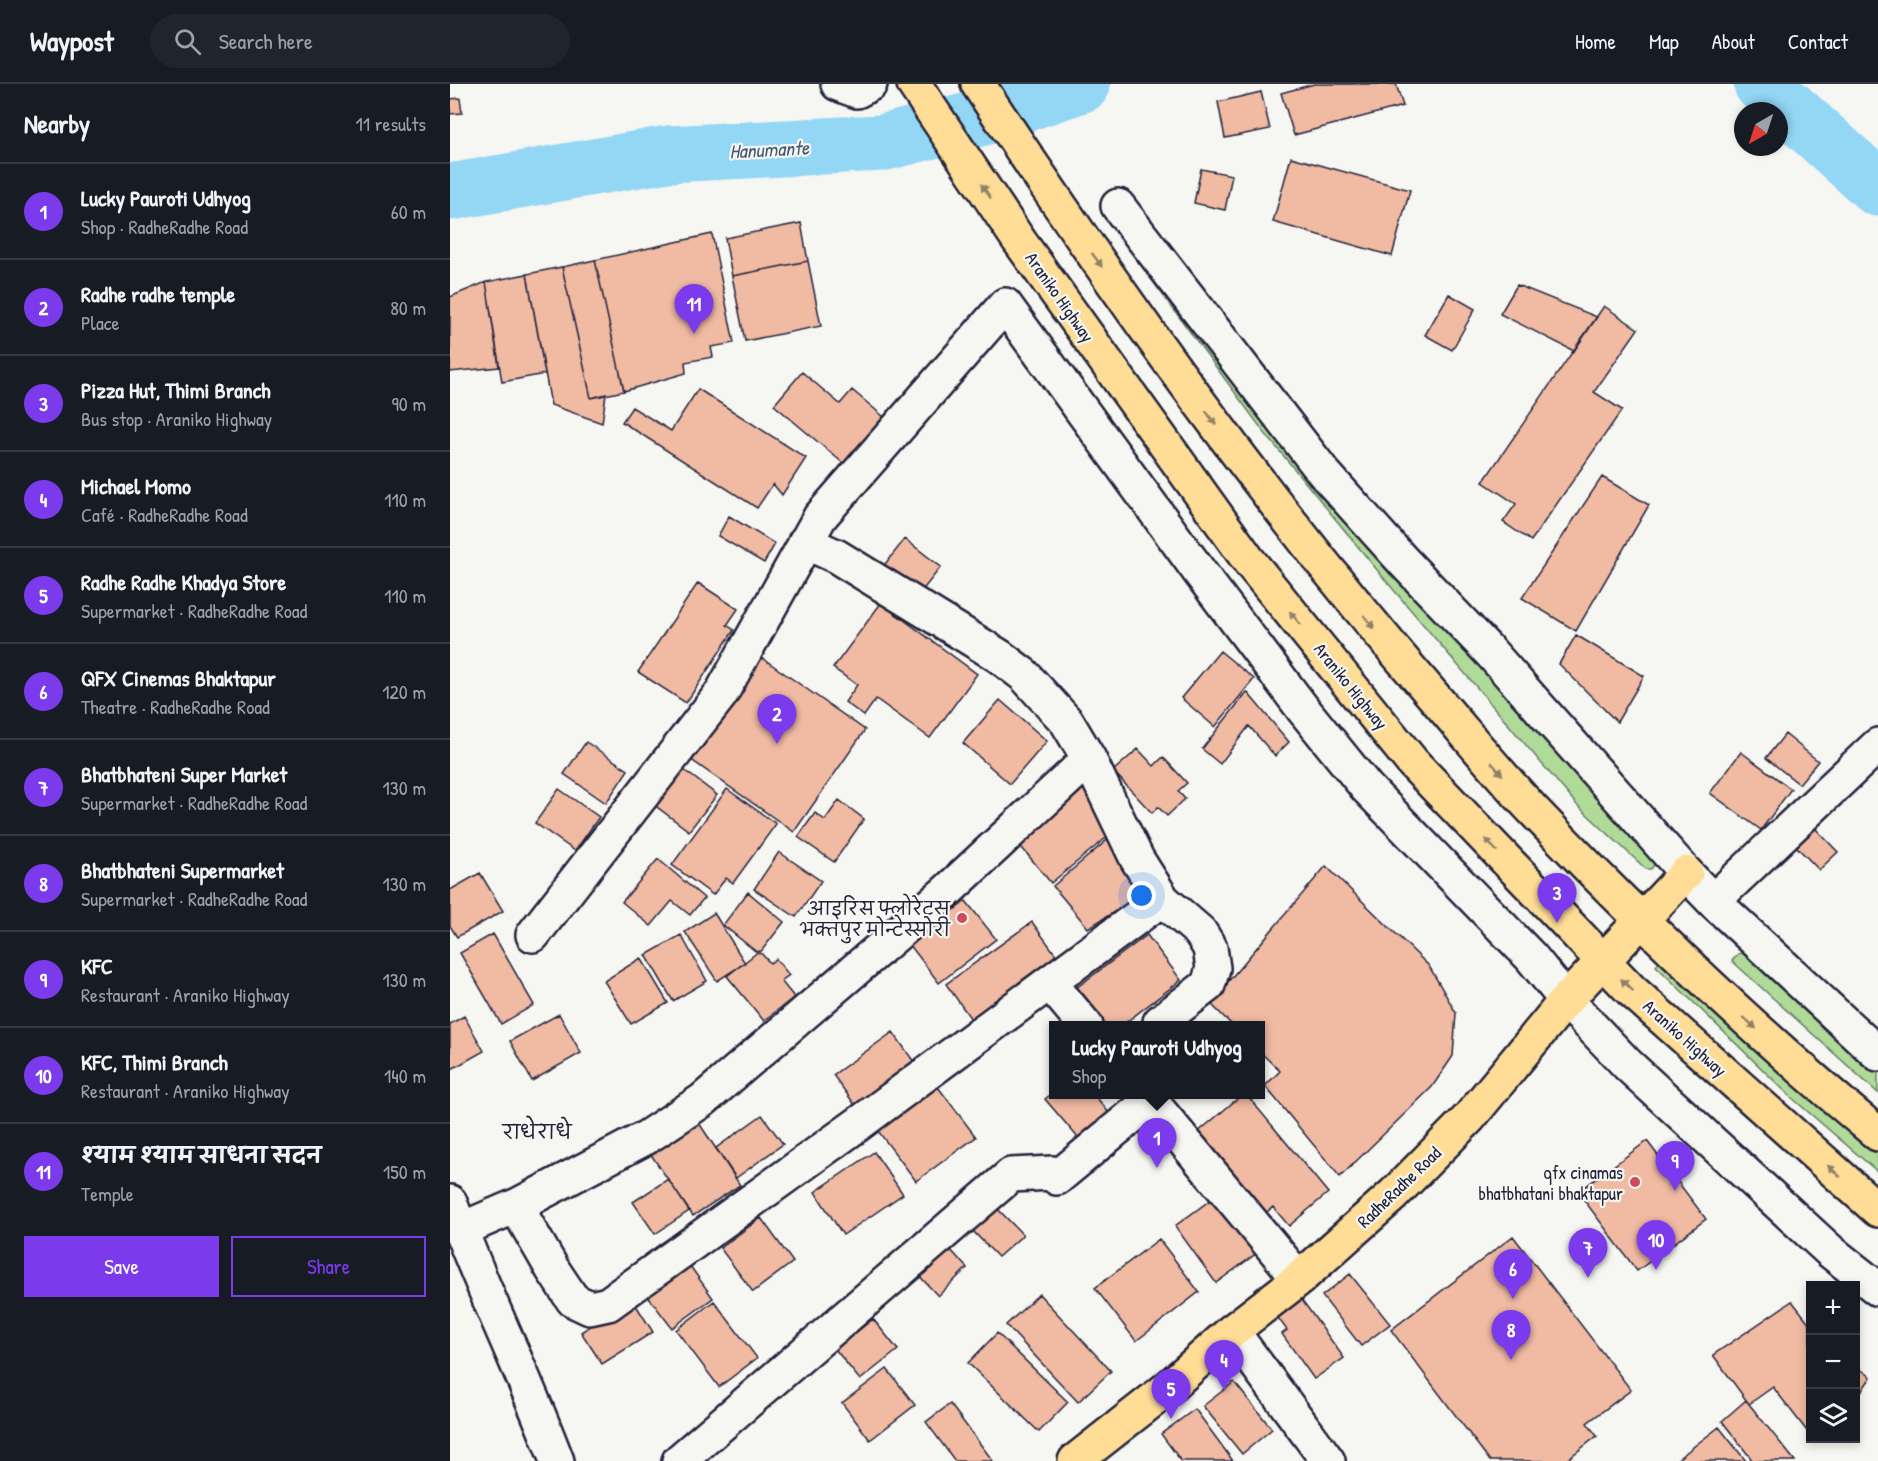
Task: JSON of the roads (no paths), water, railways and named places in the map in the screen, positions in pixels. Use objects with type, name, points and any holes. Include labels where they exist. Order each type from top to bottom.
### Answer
[{"type":"main road","name":"Araniko Highway","points":[[914,84],[1018,240],[1242,551],[1413,763],[1631,990],[1878,1210]]},
{"type":"main road","points":[[978,84],[1063,213],[1236,454],[1376,630],[1530,807],[1642,920],[1750,1024],[1878,1134]]},
{"type":"main road","name":"RadheRadhe Road","points":[[1075,1461],[1168,1388],[1232,1331],[1299,1279],[1393,1195],[1469,1118],[1566,1000],[1686,873]]},
{"type":"street","points":[[838,84],[857,92],[870,84]]},
{"type":"street","points":[[1118,206],[1324,473],[1403,561],[1491,653],[1686,873],[1713,901],[1878,1054]]},
{"type":"street","points":[[533,936],[721,694],[820,517],[1005,305],[1201,574],[1359,780],[1531,957],[1566,1000],[1628,1065],[1830,1251],[1878,1289]]},
{"type":"street","points":[[805,542],[836,556],[999,656],[1024,675],[1066,722],[1089,759],[1137,859],[1163,900],[1200,932],[1210,948],[1213,968],[1208,985],[1162,1021]]},
{"type":"street","points":[[1713,901],[1878,745]]},
{"type":"street","points":[[556,1461],[542,1422],[455,1216],[516,1206],[647,1137],[703,1100],[946,892],[1089,759]]},
{"type":"street","points":[[516,1206],[573,1300],[590,1308],[609,1304],[1163,900]]},
{"type":"street","points":[[1050,983],[1082,1021]]},
{"type":"street","points":[[679,1461],[1011,1175],[1053,1173],[1057,1178],[1147,1099]]},
{"type":"street","points":[[1149,1099],[1299,1279]]},
{"type":"street","points":[[1232,1331],[1319,1457]]},
{"type":"waterway","name":"Hanumante","points":[[450,192],[668,154],[882,143],[984,117],[1082,84]]},
{"type":"waterway","name":"Hanumante","points":[[1762,84],[1878,188]]},
{"type":"place","name":"श्याम श्याम साधना सदन","points":[[694,334]]},
{"type":"place","name":"Radhe radhe temple","points":[[777,744]]},
{"type":"place","name":"आइरिस फ्लोरेट्स भक्तपुर मोन्टेस्सोरी","points":[[962,918]]},
{"type":"place","name":"Pizza Hut, Thimi Branch","points":[[1557,923]]},
{"type":"place","name":"Lucky Pauroti Udhyog","points":[[1157,1168]]},
{"type":"place","name":"qfx cinamas bhatbhatani bhaktapur","points":[[1635,1182]]},
{"type":"place","name":"KFC","points":[[1675,1191]]},
{"type":"place","name":"KFC, Thimi Branch","points":[[1656,1270]]},
{"type":"place","name":"Bhatbhateni Super Market","points":[[1588,1278]]},
{"type":"place","name":"QFX Cinemas Bhaktapur","points":[[1513,1299]]},
{"type":"place","name":"Bhatbhateni Supermarket","points":[[1511,1360]]},
{"type":"place","name":"Michael Momo","points":[[1224,1390]]},
{"type":"place","name":"Radhe Radhe Khadya Store","points":[[1171,1419]]},
{"type":"district","name":"राधेराधे","points":[[537,1131]]}]
